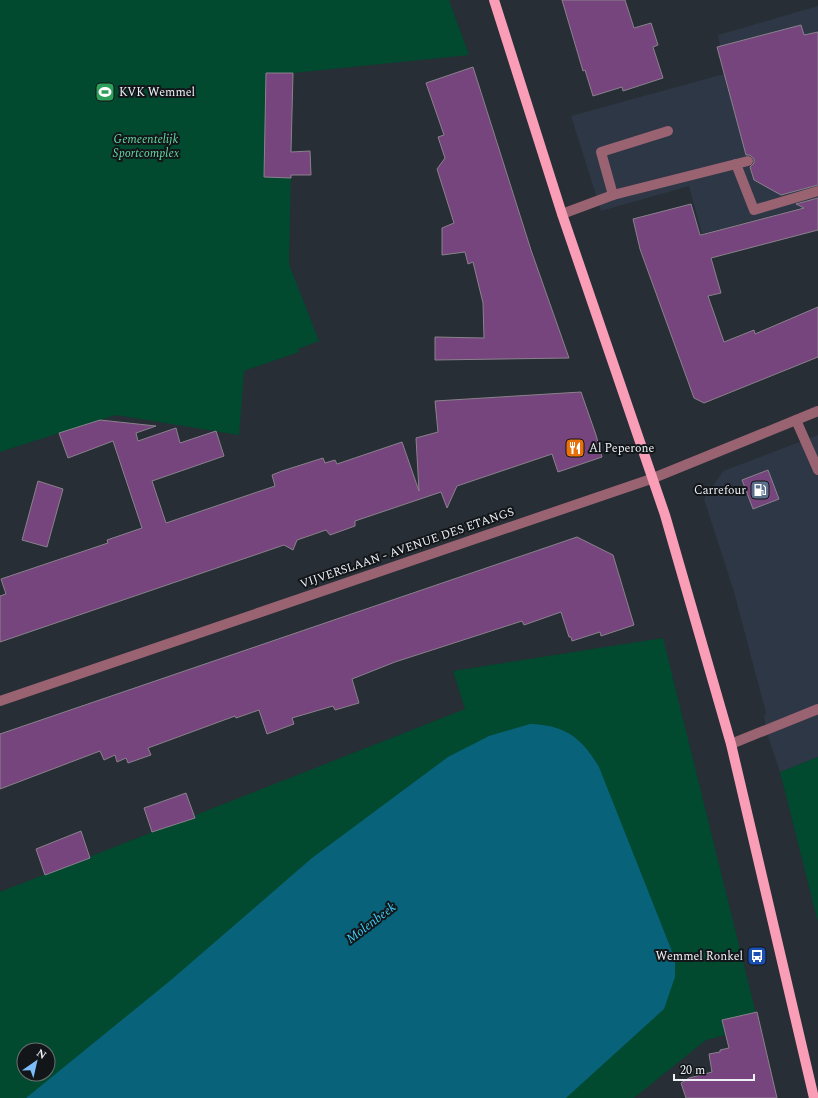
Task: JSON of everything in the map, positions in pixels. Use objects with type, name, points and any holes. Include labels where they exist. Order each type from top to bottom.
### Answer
[{"type":"main road","points":[[494,0],[562,214],[651,479],[665,515],[731,744],[814,1098]]},
{"type":"street","points":[[613,195],[601,152],[668,131]]},
{"type":"street","points":[[562,214],[613,195],[748,161]]},
{"type":"street","points":[[736,164],[754,210],[818,191]]},
{"type":"street","name":"VIJVERSLAAN - AVENUE DES ETANGS","points":[[0,700],[651,479],[818,411]]},
{"type":"street","points":[[796,420],[818,470]]},
{"type":"street","points":[[731,744],[818,709]]},
{"type":"shaded area","points":[[818,6],[818,203],[702,234],[689,186],[601,211],[571,116],[724,74],[717,47],[720,47],[718,35]]},
{"type":"shaded area","name":"Carrefour","points":[[818,435],[818,757],[780,772],[768,736],[764,716],[766,713],[734,592],[704,499],[723,471]]},
{"type":"green space","name":"Gemeentelijk Sportcomplex","points":[[0,0],[449,0],[469,55],[293,73],[289,264],[319,341],[298,349],[299,352],[244,371],[239,435],[116,415],[0,452]]},
{"type":"green space","points":[[663,638],[759,1026],[706,1040],[634,1098],[0,1098],[0,892],[465,709],[453,671]]},
{"type":"green space","points":[[818,757],[818,922],[780,772]]},
{"type":"water","name":"Molenbeek","points":[[530,724],[542,725],[563,730],[586,748],[599,767],[675,959],[675,977],[664,1009],[566,1098],[26,1098],[46,1082],[56,1082],[56,1074],[171,980],[312,858],[448,757],[489,736]]},
{"type":"building","points":[[562,0],[625,0],[634,28],[651,23],[658,45],[653,47],[663,78],[623,91],[622,87],[593,96],[585,70],[583,71]]},
{"type":"building","points":[[801,25],[804,35],[818,32],[818,185],[781,195],[754,180],[750,167],[754,163],[754,159],[750,155],[746,155],[717,47]]},
{"type":"building","points":[[473,67],[531,250],[569,358],[435,360],[435,337],[484,338],[483,303],[473,262],[468,264],[465,252],[442,255],[442,228],[454,223],[437,169],[445,158],[438,137],[444,135],[426,83]]},
{"type":"building","points":[[266,73],[293,73],[291,152],[310,151],[311,175],[291,175],[291,178],[264,177]]},
{"type":"building","points":[[818,198],[818,230],[711,258],[721,293],[708,296],[724,342],[754,330],[755,334],[818,307],[818,357],[704,403],[694,398],[640,249],[633,219],[691,204],[701,235],[804,208],[796,204]]},
{"type":"building","points":[[581,392],[602,457],[558,472],[552,454],[457,486],[447,508],[441,492],[355,521],[355,526],[330,535],[326,530],[297,540],[293,550],[284,545],[0,642],[0,596],[6,594],[1,579],[108,543],[107,540],[142,528],[113,441],[68,458],[59,433],[100,420],[156,426],[136,433],[138,441],[176,428],[180,443],[216,431],[224,456],[152,481],[166,523],[275,486],[272,475],[282,471],[323,458],[325,463],[335,460],[337,464],[402,442],[419,491],[416,438],[438,432],[435,401]]},
{"type":"building","name":"Carrefour","points":[[768,470],[779,499],[753,509],[742,480]]},
{"type":"building","points":[[38,481],[63,489],[47,547],[22,540]]},
{"type":"building","points":[[577,537],[613,555],[634,625],[601,636],[600,632],[572,641],[571,637],[569,637],[561,612],[524,625],[522,621],[395,662],[352,679],[359,703],[335,710],[333,706],[292,718],[294,724],[267,734],[259,710],[236,718],[235,716],[148,748],[151,755],[128,763],[126,758],[117,762],[115,755],[104,760],[100,751],[0,789],[0,734]]},
{"type":"building","points":[[186,793],[195,818],[152,832],[144,808]]},
{"type":"building","points":[[81,831],[90,858],[45,875],[36,849]]},
{"type":"building","points":[[757,1012],[777,1098],[686,1098],[681,1083],[689,1078],[712,1072],[709,1054],[720,1052],[720,1050],[729,1048],[722,1020]]},
{"type":"place","name":"KVK Wemmel","points":[[105,92]]},
{"type":"place","name":"Al Peperone","points":[[575,448]]},
{"type":"place","name":"Carrefour","points":[[760,490]]},
{"type":"place","name":"Wemmel Ronkel","points":[[757,956]]}]
